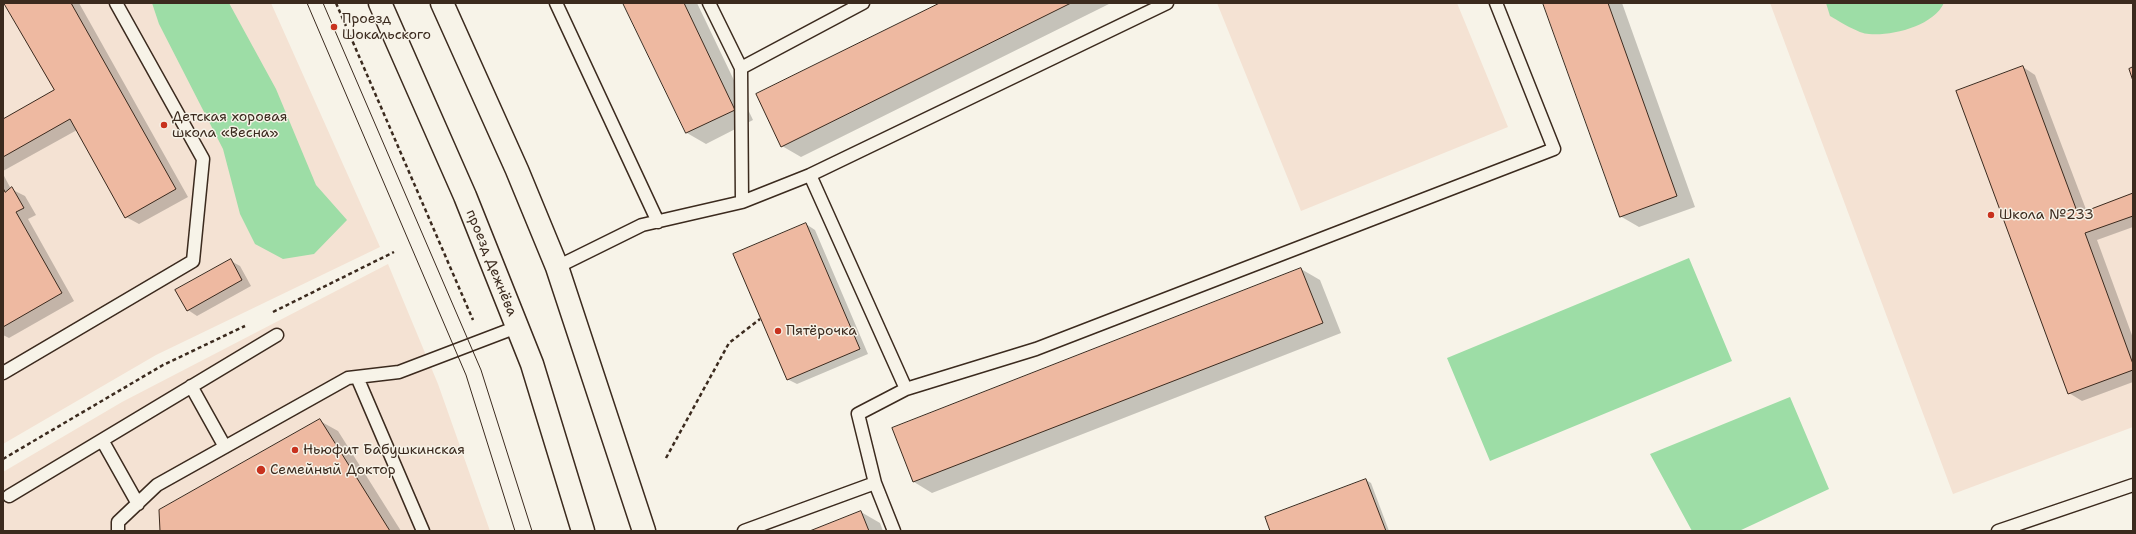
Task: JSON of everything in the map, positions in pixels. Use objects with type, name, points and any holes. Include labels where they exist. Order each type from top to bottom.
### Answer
[{"type":"main road","name":"проезд Дежнёва","points":[[380,3],[465,196],[532,364],[583,531]]},
{"type":"main road","points":[[442,3],[517,170],[557,267],[644,531]]},
{"type":"lane","points":[[3,373],[193,261],[203,159],[116,3]]},
{"type":"lane","points":[[556,3],[658,222]]},
{"type":"lane","points":[[709,3],[741,68],[742,202]]},
{"type":"lane","points":[[741,68],[863,3]]},
{"type":"lane","points":[[557,267],[642,225],[742,202],[810,175],[1167,3]]},
{"type":"lane","points":[[894,531],[874,483],[858,414],[906,389],[1036,349],[1554,149],[1496,3]]},
{"type":"lane","points":[[810,175],[906,389]]},
{"type":"lane","points":[[118,531],[118,522],[157,485],[348,378],[399,372],[517,327]]},
{"type":"lane","points":[[9,496],[276,335]]},
{"type":"lane","points":[[357,377],[423,531]]},
{"type":"lane","points":[[191,386],[225,447]]},
{"type":"lane","points":[[102,440],[138,504]]},
{"type":"lane","points":[[744,531],[775,526],[874,483]]},
{"type":"lane","points":[[1998,531],[2133,485]]},
{"type":"path","points":[[336,3],[482,341]]},
{"type":"path","points":[[268,314],[394,252]]},
{"type":"path","points":[[666,458],[729,343],[760,319]]},
{"type":"path","points":[[3,459],[163,366],[247,324]]},
{"type":"shaded area","name":"Детская хоровая школа «Весна»","points":[[3,3],[271,3],[380,247],[156,355],[3,444]]},
{"type":"shaded area","points":[[1217,3],[1457,3],[1508,127],[1301,211]]},
{"type":"shaded area","name":"Школа №233","points":[[1770,3],[2133,3],[2133,427],[1953,494]]},
{"type":"shaded area","points":[[388,264],[438,384],[490,531],[3,531],[3,472],[122,402]]},
{"type":"green space","points":[[152,3],[229,3],[276,89],[316,185],[347,220],[314,254],[283,259],[255,244],[240,214],[223,149],[159,24]]},
{"type":"green space","points":[[1826,3],[1944,3],[1939,11],[1931,18],[1911,28],[1889,33],[1869,34],[1849,27],[1830,16]]},
{"type":"green space","points":[[1689,258],[1732,361],[1490,461],[1447,358]]},
{"type":"green space","points":[[1790,397],[1829,489],[1739,531],[1692,531],[1650,454]]},
{"type":"building","points":[[4,3],[71,3],[176,189],[125,218],[70,119],[3,157],[3,119],[54,90]]},
{"type":"building","points":[[623,3],[684,3],[735,110],[686,133]]},
{"type":"building","points":[[940,3],[1071,3],[781,147],[756,94]]},
{"type":"building","points":[[1543,3],[1608,3],[1677,196],[1620,217]]},
{"type":"building","points":[[2023,66],[2078,214],[2133,193],[2133,216],[2085,233],[2133,364],[2133,370],[2068,394],[1956,91]]},
{"type":"building","points":[[2133,67],[2133,81],[2129,69]]},
{"type":"building","points":[[12,187],[24,208],[16,212],[62,293],[3,327],[3,188],[5,192]]},
{"type":"building","points":[[806,223],[860,349],[787,380],[733,254]]},
{"type":"building","points":[[231,259],[242,280],[187,311],[175,290]]},
{"type":"building","points":[[1301,268],[1323,323],[913,482],[892,428]]},
{"type":"building","points":[[320,419],[390,531],[160,531],[159,510]]},
{"type":"building","points":[[1366,479],[1386,531],[1270,531],[1265,517]]},
{"type":"building","points":[[861,511],[869,531],[810,531]]},
{"type":"tram line","points":[[307,3],[466,375],[515,531]]},
{"type":"tram line","points":[[323,3],[481,370],[532,531]]},
{"type":"place","name":"Проезд Шокальского","points":[[334,27]]},
{"type":"place","name":"Детская хоровая школа «Весна»","points":[[164,125]]},
{"type":"place","name":"Школа №233","points":[[1991,215]]},
{"type":"place","name":"Пятёрочка","points":[[778,331]]},
{"type":"place","name":"Ньюфит Бабушкинская","points":[[295,450]]},
{"type":"place","name":"Семейный Доктор","points":[[261,470]]}]
